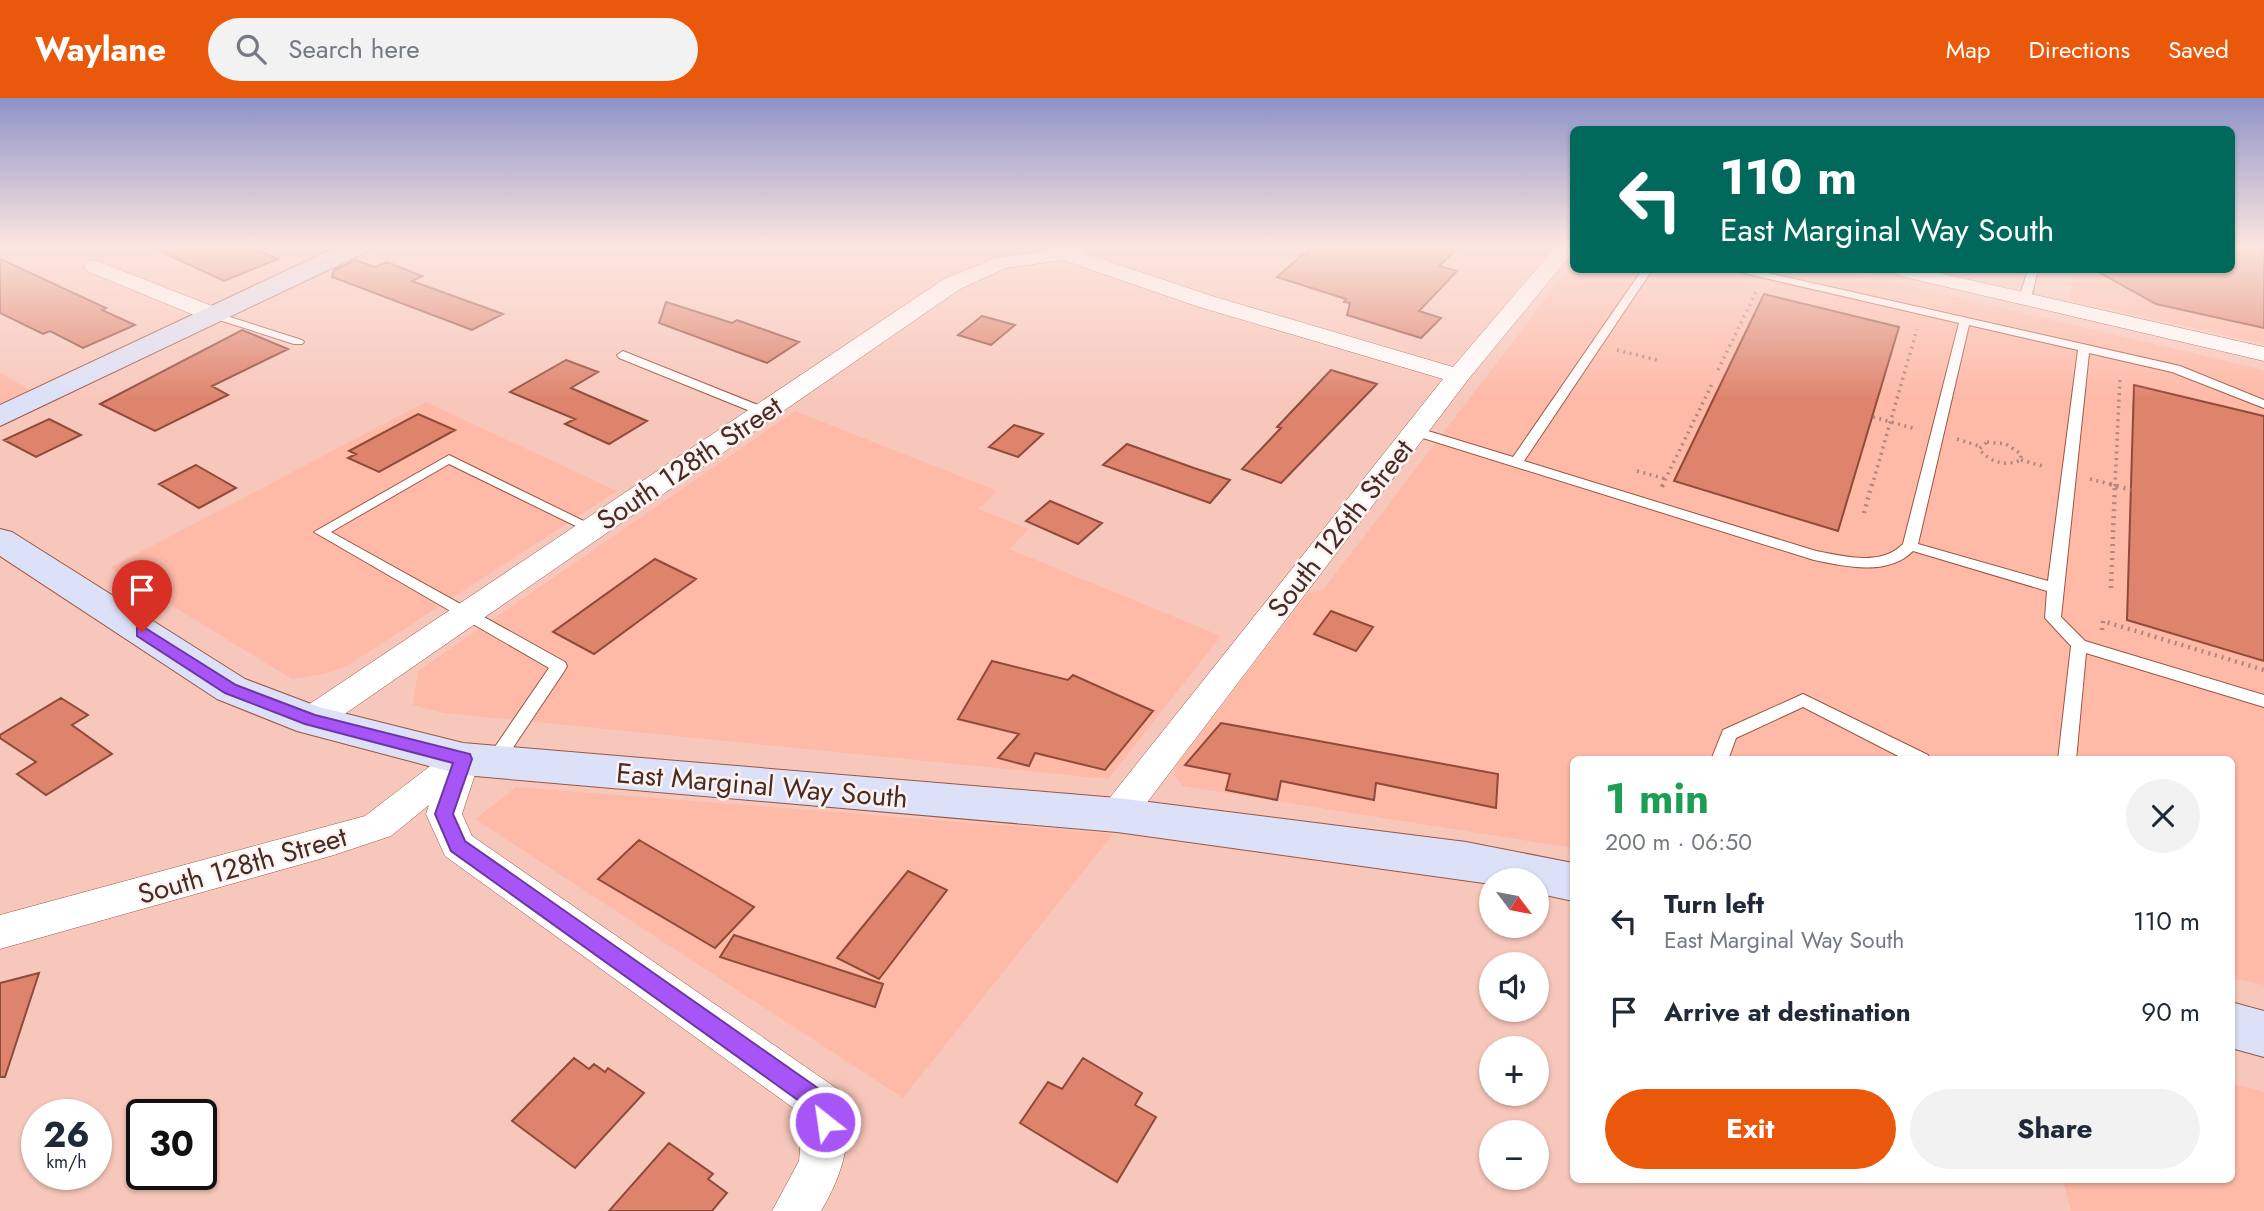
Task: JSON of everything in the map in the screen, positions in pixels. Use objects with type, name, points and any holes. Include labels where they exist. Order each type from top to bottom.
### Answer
[{"type":"street","points":[[171,297],[214,315]]},
{"type":"street","points":[[0,417],[252,297]]},
{"type":"street","name":"South 128th Street","points":[[311,720],[937,297]]},
{"type":"street","points":[[1195,297],[1458,376]]},
{"type":"street","name":"South 126th Street","points":[[1117,815],[1458,376],[1524,297]]},
{"type":"street","points":[[2020,297],[2264,354]]},
{"type":"street","name":"East Marginal Way South","points":[[3,546],[231,689],[311,720],[479,760],[1117,815],[1466,860],[1570,881]]},
{"type":"street","points":[[479,760],[444,814],[458,846],[824,1105],[826,1139],[821,1169],[795,1211]]},
{"type":"street","name":"South 128th Street","points":[[0,932],[321,845],[378,826],[479,760]]},
{"type":"street","points":[[2235,1026],[2264,1034]]},
{"type":"lane","points":[[1516,463],[1629,297]]},
{"type":"lane","points":[[1863,297],[2194,374],[2231,394],[2264,404]]},
{"type":"lane","points":[[214,315],[298,342]]},
{"type":"lane","points":[[1415,431],[1814,555],[1871,562],[1893,559],[1905,553],[1910,546],[1965,320]]},
{"type":"lane","points":[[2084,348],[2053,618],[2079,645],[2264,701]]},
{"type":"lane","points":[[622,355],[764,412]]},
{"type":"lane","points":[[479,760],[559,666],[321,532],[449,459],[593,528]]},
{"type":"lane","points":[[1910,546],[2055,588]]},
{"type":"lane","points":[[2067,756],[2079,645]]},
{"type":"lane","points":[[1721,756],[1729,734],[1803,700],[1914,756]]},
{"type":"path","points":[[1718,370],[1753,297]]},
{"type":"path","points":[[1864,513],[1920,317]]},
{"type":"path","points":[[1610,348],[1661,361]]},
{"type":"path","points":[[2111,374],[2120,377],[2111,589]]},
{"type":"path","points":[[1658,497],[1713,382]]},
{"type":"path","points":[[1872,417],[1920,430]]},
{"type":"path","points":[[1960,440],[1979,446],[1987,442],[2006,444],[2021,454],[2021,460]]},
{"type":"path","points":[[1979,446],[1981,453],[1999,462],[2013,464],[2021,460],[2042,466]]},
{"type":"path","points":[[1637,471],[1666,479]]},
{"type":"path","points":[[2086,478],[2131,490]]},
{"type":"path","points":[[2101,638],[2103,621],[2264,670]]},
{"type":"shaded area","points":[[1547,297],[1955,297],[2264,370],[2264,985],[2235,979],[2235,756],[1570,756],[1570,848],[1182,786],[1175,775],[1176,766],[1308,593],[1323,590]]},
{"type":"shaded area","points":[[2070,297],[2264,297],[2264,344],[2069,300]]},
{"type":"shaded area","points":[[0,373],[30,390],[0,403]]},
{"type":"shaded area","points":[[426,402],[617,491],[347,666],[324,674],[292,679],[110,568]]},
{"type":"shaded area","points":[[795,411],[997,491],[978,509],[1029,529],[1009,549],[1221,636],[1108,779],[444,713],[413,705],[418,671]]},
{"type":"shaded area","points":[[516,787],[1113,834],[903,1098],[475,819]]},
{"type":"shaded area","points":[[2235,1084],[2264,1092],[2264,1211],[2071,1211],[2064,1183],[2235,1183]]},
{"type":"building","points":[[0,297],[82,297],[106,308],[102,310],[135,325],[83,348],[50,331],[43,334],[0,313]]},
{"type":"building","points":[[385,297],[456,297],[503,314],[472,330]]},
{"type":"building","points":[[1340,297],[1432,297],[1419,311],[1441,318],[1421,338],[1347,315],[1350,303],[1344,302],[1346,299]]},
{"type":"building","points":[[1763,297],[1776,297],[1899,327],[1838,531],[1674,481]]},
{"type":"building","points":[[2143,297],[2264,297],[2264,328],[2156,304]]},
{"type":"building","points":[[666,302],[732,323],[737,320],[799,342],[767,363],[659,323]]},
{"type":"building","points":[[982,316],[1015,325],[991,345],[958,335]]},
{"type":"building","points":[[242,330],[288,349],[212,386],[228,395],[155,431],[100,404]]},
{"type":"building","points":[[566,360],[598,372],[571,388],[647,421],[609,444],[565,424],[575,419],[510,392]]},
{"type":"building","points":[[1331,370],[1377,384],[1281,483],[1242,469],[1281,428],[1277,427]]},
{"type":"building","points":[[2134,385],[2264,416],[2264,661],[2127,620]]},
{"type":"building","points":[[418,414],[455,430],[379,472],[348,458],[356,454],[349,451]]},
{"type":"building","points":[[49,419],[81,435],[36,457],[4,440]]},
{"type":"building","points":[[1014,425],[1043,434],[1018,457],[989,447]]},
{"type":"building","points":[[1127,444],[1230,480],[1210,503],[1103,465]]},
{"type":"building","points":[[196,465],[236,488],[199,508],[159,484]]},
{"type":"building","points":[[1050,501],[1102,523],[1078,544],[1026,521]]},
{"type":"building","points":[[655,559],[696,579],[594,654],[553,632]]},
{"type":"building","points":[[1331,611],[1373,627],[1356,651],[1314,634]]},
{"type":"building","points":[[992,661],[1068,680],[1073,675],[1153,711],[1105,770],[1035,753],[1029,766],[998,758],[1019,734],[958,719]]},
{"type":"building","points":[[61,698],[88,715],[72,725],[112,754],[46,795],[17,774],[36,762],[0,738],[0,735]]},
{"type":"building","points":[[1221,723],[1498,774],[1496,808],[1376,783],[1374,800],[1281,781],[1277,800],[1226,790],[1230,774],[1185,765]]},
{"type":"building","points":[[639,840],[754,907],[715,948],[598,879]]},
{"type":"building","points":[[908,871],[947,890],[879,979],[837,958]]},
{"type":"building","points":[[734,935],[883,984],[875,1007],[720,957]]},
{"type":"building","points":[[39,973],[5,1077],[0,1077],[0,983]]},
{"type":"building","points":[[574,1058],[589,1069],[594,1064],[605,1072],[608,1068],[644,1093],[575,1168],[512,1121]]},
{"type":"building","points":[[1083,1058],[1142,1093],[1135,1105],[1156,1117],[1117,1182],[1020,1123],[1048,1082],[1062,1089]]},
{"type":"building","points":[[669,1143],[713,1174],[708,1179],[727,1193],[712,1211],[609,1211]]},
{"type":"route","points":[[142,632],[231,689],[311,720],[463,759],[444,814],[458,846],[824,1105],[825,1122]]}]
